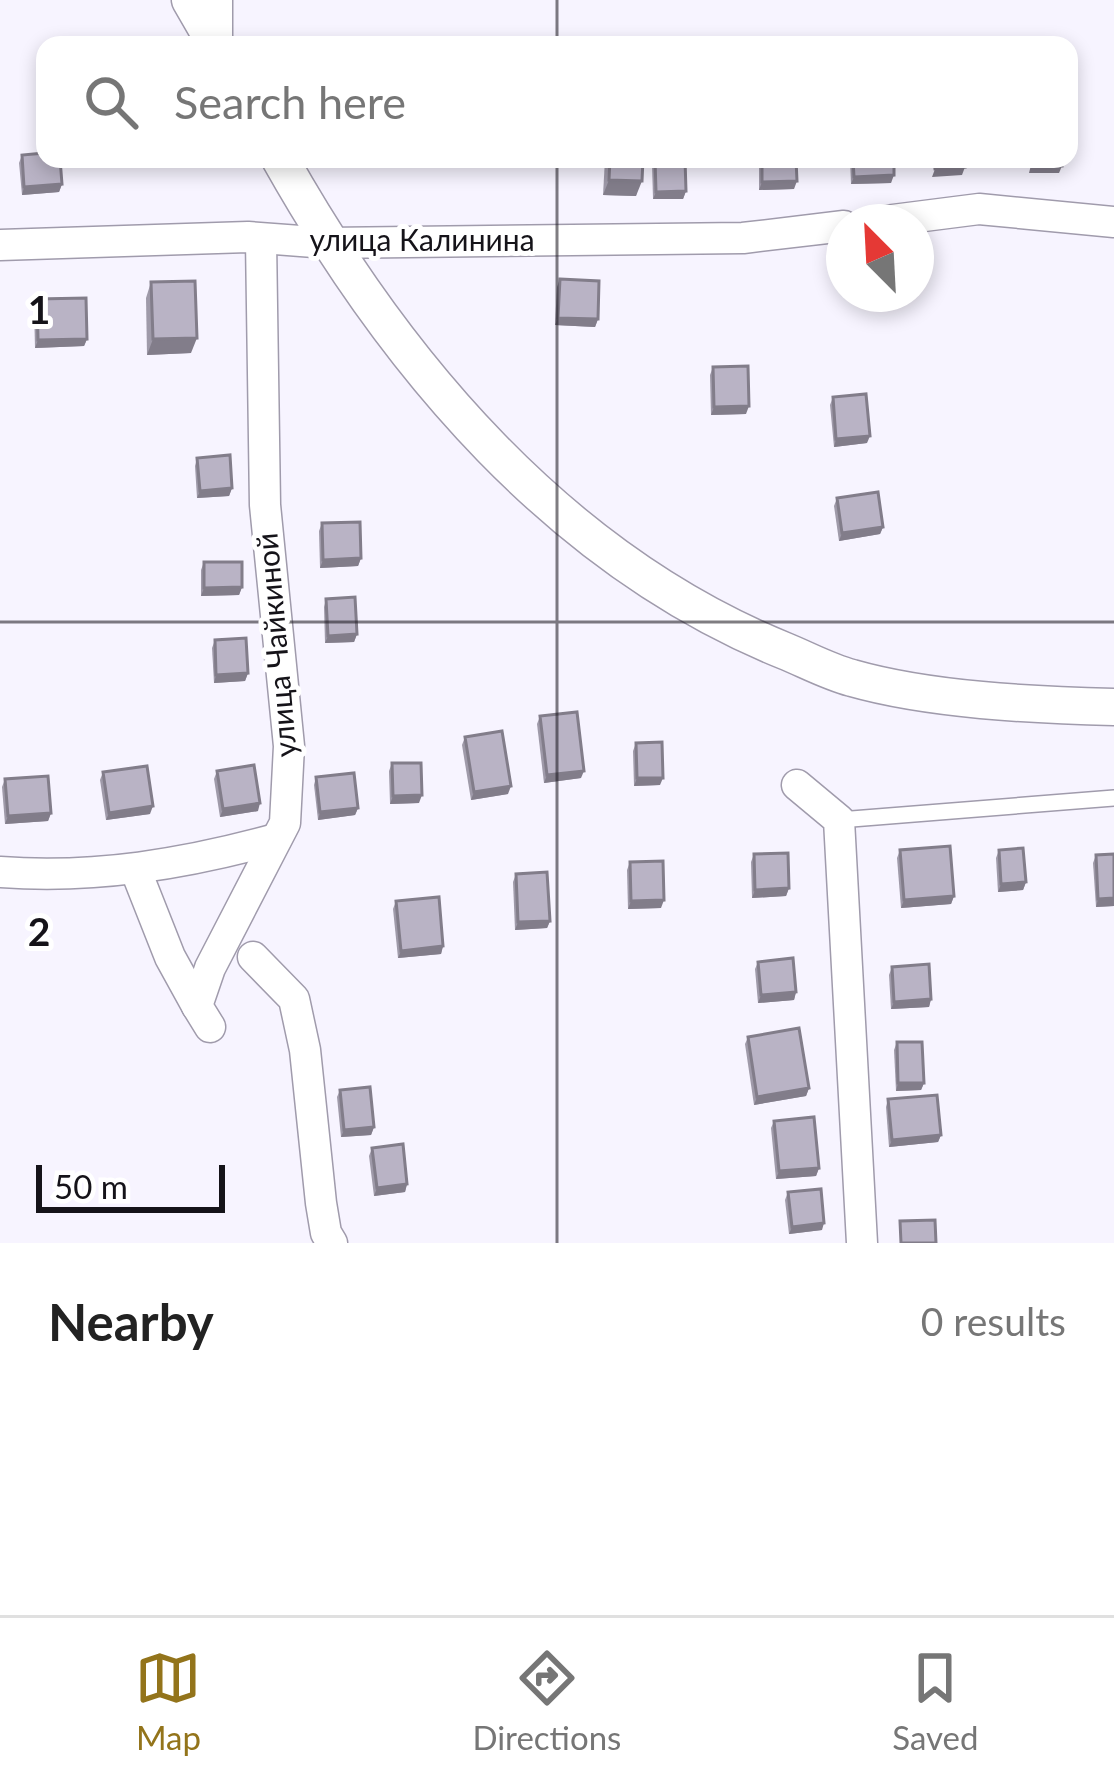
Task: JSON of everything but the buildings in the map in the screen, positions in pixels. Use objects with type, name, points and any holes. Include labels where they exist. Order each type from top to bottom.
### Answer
[{"type":"street","points":[[190,0],[211,36]]},
{"type":"street","points":[[216,36],[217,0]]},
{"type":"street","points":[[285,168],[327,242],[393,338],[468,426],[545,499],[637,570],[733,630],[852,678],[977,699],[1114,707]]},
{"type":"street","points":[[934,215],[979,209],[1114,223]]},
{"type":"street","name":"улица Калинина","points":[[0,245],[743,238],[826,228]]},
{"type":"street","name":"улица Чайкиной","points":[[136,871],[170,957],[204,1016],[210,968],[285,823],[289,746],[265,505],[261,240]]},
{"type":"street","points":[[797,785],[839,820],[862,1243]]},
{"type":"street","points":[[0,872],[136,871],[276,839]]},
{"type":"street","points":[[253,957],[295,999],[321,1203],[332,1243]]},
{"type":"lane","points":[[839,820],[1114,798]]}]
